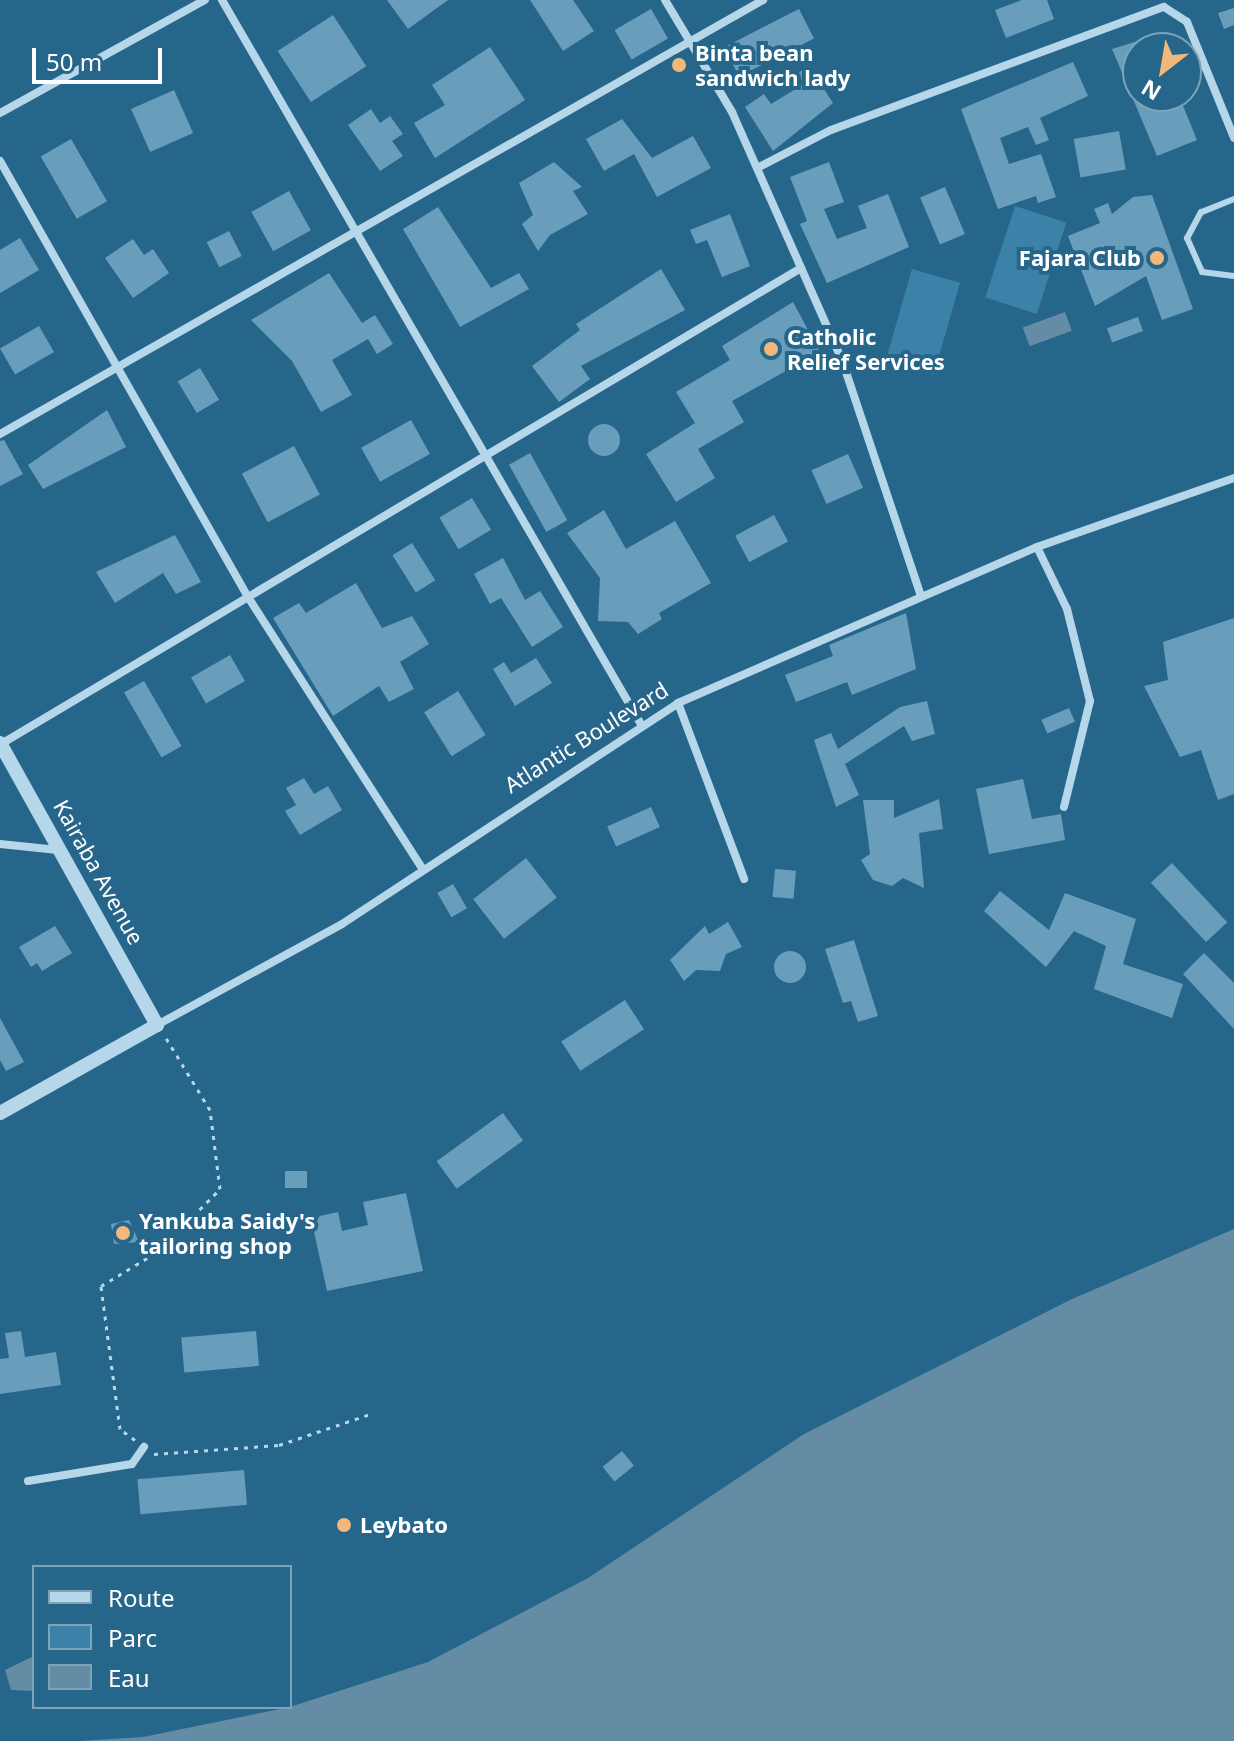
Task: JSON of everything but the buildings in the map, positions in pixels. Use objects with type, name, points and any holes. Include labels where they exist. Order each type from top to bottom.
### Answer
[{"type":"street","points":[[0,113],[193,3],[205,0]]},
{"type":"street","points":[[222,0],[350,232],[486,455],[642,726]]},
{"type":"street","points":[[665,0],[757,168],[842,360],[921,596]]},
{"type":"street","points":[[0,434],[117,363],[763,0]]},
{"type":"street","points":[[757,168],[831,130],[1164,7],[1187,22],[1234,138]]},
{"type":"street","points":[[0,161],[248,597],[422,868]]},
{"type":"street","points":[[0,744],[801,268]]},
{"type":"street","name":"Atlantic Boulevard","points":[[0,1113],[342,924],[422,868],[678,703],[1037,547],[1234,478]]},
{"type":"street","points":[[1037,547],[1067,609],[1090,701],[1064,807]]},
{"type":"street","points":[[678,703],[744,879]]},
{"type":"street","name":"Kairaba Avenue","points":[[0,744],[63,851],[157,1025]]},
{"type":"street","points":[[0,844],[63,851]]},
{"type":"street","points":[[28,1481],[132,1464],[144,1447]]},
{"type":"lane","points":[[1234,199],[1201,212],[1187,238],[1202,272],[1234,276]]},
{"type":"path","points":[[157,1025],[210,1110],[220,1189],[157,1252],[101,1286],[120,1429],[159,1457],[279,1445],[370,1414]]},
{"type":"green space","points":[[1015,206],[1066,223],[1037,314],[985,297]]},
{"type":"green space","points":[[912,269],[960,283],[934,375],[886,361]]},
{"type":"water","points":[[1065,312],[1072,331],[1030,346],[1023,327]]},
{"type":"water","points":[[1234,1229],[1234,1741],[80,1741],[143,1737],[292,1709],[292,1706],[428,1662],[588,1578],[804,1434],[1070,1300]]},
{"type":"water","points":[[32,1657],[32,1691],[11,1690],[5,1670]]},
{"type":"place","name":"Binta bean sandwich lady","points":[[679,65]]},
{"type":"place","name":"Fajara Club","points":[[1157,258]]},
{"type":"place","name":"Catholic Relief Services","points":[[771,349]]},
{"type":"place","name":"Yankuba Saidy's tailoring shop","points":[[123,1233]]},
{"type":"place","name":"Leybato","points":[[344,1525]]}]
